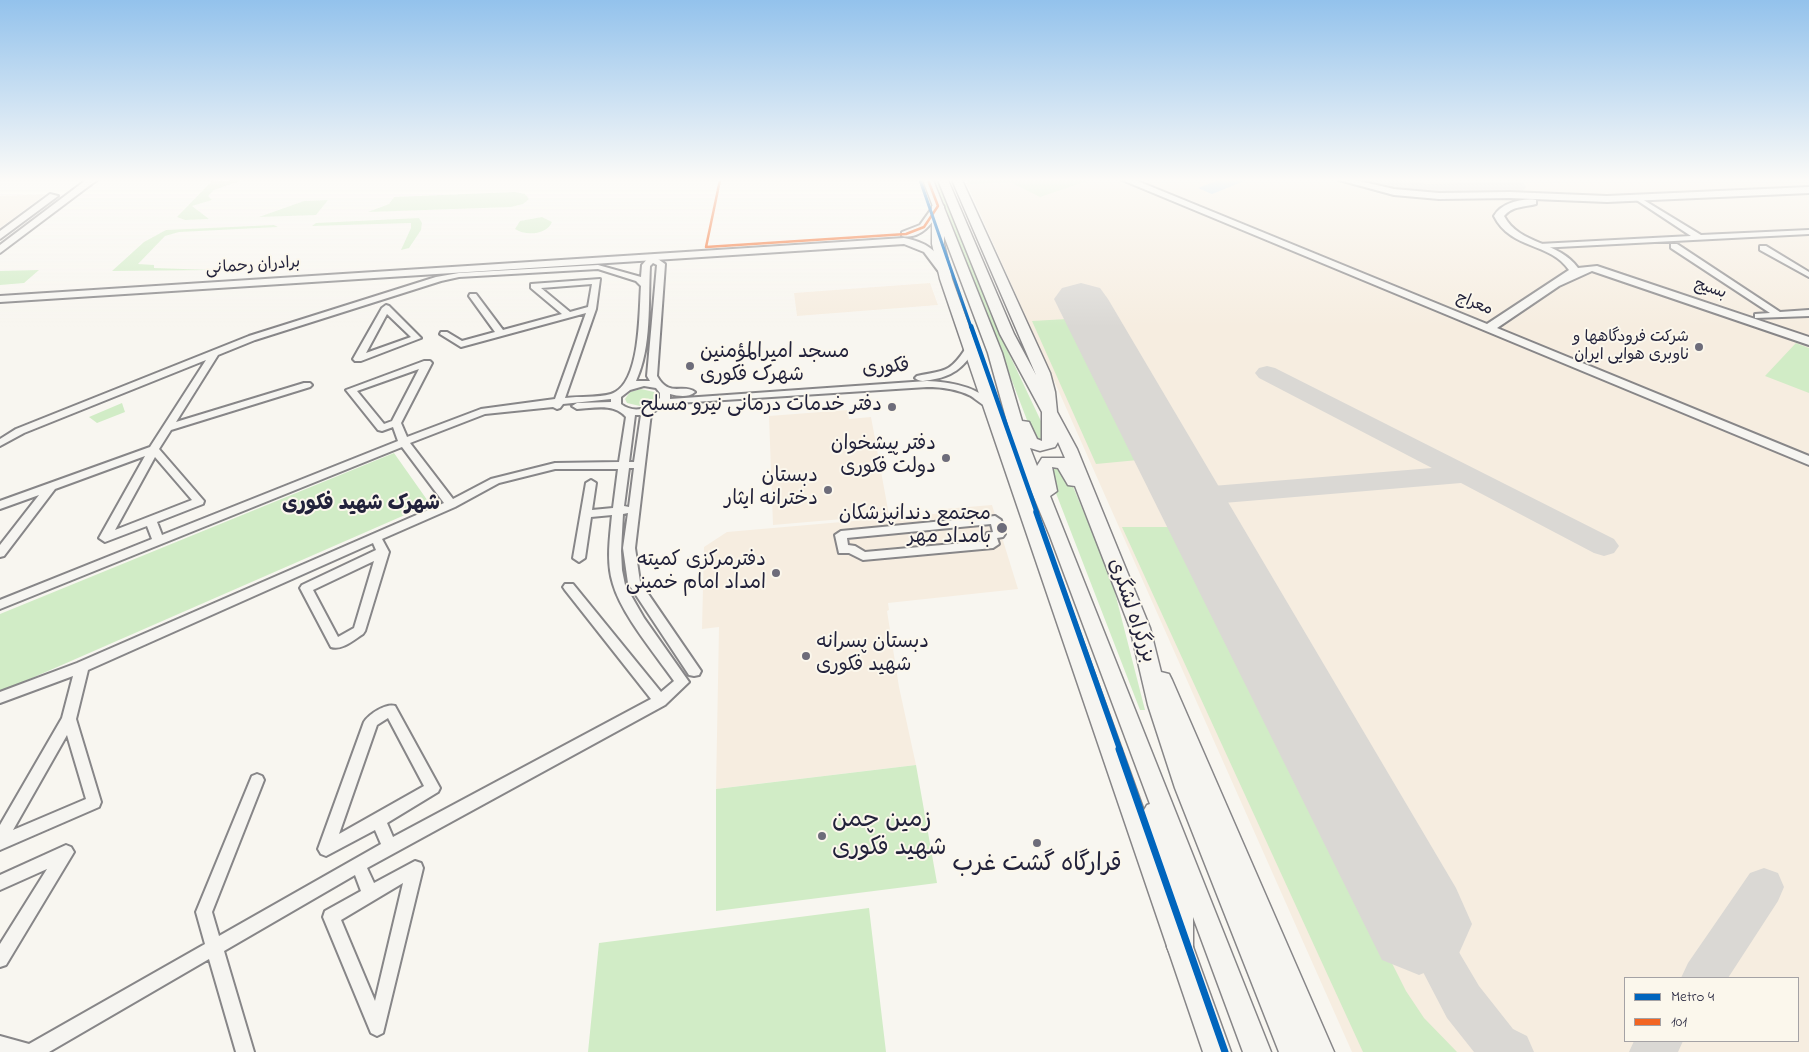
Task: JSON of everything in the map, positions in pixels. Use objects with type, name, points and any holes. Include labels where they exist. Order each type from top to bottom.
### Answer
[{"type":"main road","points":[[0,250],[27,229]]},
{"type":"main road","points":[[905,238],[920,229]]},
{"type":"main road","points":[[938,229],[938,244],[943,270],[969,350],[1217,1052]]},
{"type":"main road","name":"بزرگراه لشگری","points":[[947,229],[995,353],[1024,454],[1059,536],[1257,1052]]},
{"type":"main road","name":"بزرگراه لشگری","points":[[955,229],[1007,334],[1069,449],[1140,628],[1160,705],[1186,788],[1293,1052]]},
{"type":"main road","points":[[979,229],[1043,373],[1048,392],[1051,439],[1045,445],[1034,445],[1030,442],[1009,379],[995,353]]},
{"type":"main road","name":"معراج","points":[[1250,229],[1809,452]]},
{"type":"main road","name":"معراج","points":[[1256,229],[1357,272]]},
{"type":"main road","points":[[1492,327],[1570,275],[1574,270],[1567,260],[1522,239],[1509,229]]},
{"type":"main road","name":"برادران رحمانی","points":[[0,300],[652,258],[905,238]]},
{"type":"main road","name":"برادران رحمانی","points":[[0,292],[905,238],[929,248],[943,270]]},
{"type":"main road","name":"بسیج","points":[[1570,275],[1587,268],[1600,269],[1809,341]]},
{"type":"main road","name":"معراج","points":[[1492,327],[1809,461]]},
{"type":"main road","points":[[1059,536],[1043,469],[1045,464],[1052,461],[1066,465],[1100,526]]},
{"type":"main road","points":[[1140,628],[1320,1052]]},
{"type":"main road","points":[[1139,745],[1180,913],[1180,947]]},
{"type":"main road","points":[[1286,970],[1328,1052]]},
{"type":"street","points":[[1686,229],[1700,238]]},
{"type":"street","points":[[1539,246],[1809,232]]},
{"type":"street","points":[[1674,246],[1779,315]]},
{"type":"street","points":[[1763,248],[1809,275]]},
{"type":"street","points":[[619,404],[635,376],[642,329],[646,265],[652,258],[661,264],[652,376],[666,395],[662,403]]},
{"type":"street","points":[[0,443],[20,431],[252,338],[378,298],[459,275],[598,267],[639,279],[646,286]]},
{"type":"street","points":[[645,274],[660,273]]},
{"type":"street","points":[[556,404],[592,309],[597,281],[534,286],[569,316]]},
{"type":"street","points":[[473,296],[501,334]]},
{"type":"street","points":[[378,298],[417,338],[358,359],[386,308]]},
{"type":"street","points":[[444,334],[461,344],[592,309]]},
{"type":"street","points":[[1758,316],[1809,313]]},
{"type":"street","points":[[642,329],[657,327]]},
{"type":"street","name":"فکوری","points":[[629,386],[642,383],[678,393],[925,378],[946,374],[956,369],[964,362],[969,350]]},
{"type":"street","points":[[154,449],[199,500],[105,538],[154,449],[215,353]]},
{"type":"street","points":[[427,363],[396,423],[382,428],[351,390],[427,363]]},
{"type":"street","name":"فکوری","points":[[646,411],[662,403],[678,400],[927,384],[964,389],[976,394],[988,404]]},
{"type":"street","points":[[168,428],[307,385]]},
{"type":"street","points":[[0,605],[484,411],[556,404],[619,404],[646,411],[630,548],[634,583],[694,671]]},
{"type":"street","points":[[32,1052],[390,847],[660,701],[682,682],[625,597],[615,571],[619,511],[631,417],[619,404]]},
{"type":"street","points":[[396,423],[404,442],[451,504]]},
{"type":"street","points":[[0,505],[154,449]]},
{"type":"street","points":[[0,698],[82,667],[451,504],[495,481],[555,466],[639,464]]},
{"type":"street","points":[[579,558],[591,484]]},
{"type":"street","points":[[0,553],[51,486]]},
{"type":"street","points":[[587,514],[635,510]]},
{"type":"street","points":[[151,520],[159,542]]},
{"type":"street","points":[[995,520],[999,534],[991,536],[993,544],[863,556],[852,549],[843,550],[841,535],[995,520]]},
{"type":"street","points":[[375,537],[383,552],[359,631],[336,644],[306,588],[383,552]]},
{"type":"street","points":[[569,587],[660,701]]},
{"type":"street","points":[[0,839],[69,719],[82,667]]},
{"type":"street","points":[[390,710],[434,788],[378,820],[326,849],[370,722],[390,710]]},
{"type":"street","points":[[0,843],[94,802],[69,719]]},
{"type":"street","points":[[244,1052],[204,912],[257,780]]},
{"type":"street","points":[[378,820],[390,847]]},
{"type":"street","points":[[0,883],[66,852],[0,959]]},
{"type":"street","points":[[358,865],[371,894]]},
{"type":"street","points":[[415,868],[377,1027],[331,917],[371,894],[415,868]]},
{"type":"street","points":[[0,1045],[27,1052]]},
{"type":"shaded area","points":[[987,229],[1809,229],[1809,1052],[1352,1052]]},
{"type":"shaded area","points":[[930,283],[938,305],[797,316],[794,293]]},
{"type":"shaded area","points":[[847,410],[849,419],[871,417],[889,515],[773,525],[769,416]]},
{"type":"shaded area","points":[[992,505],[1018,589],[888,603],[889,610],[887,611],[899,687],[916,765],[716,789],[719,627],[702,629],[704,547],[727,532],[945,513],[944,509]]},
{"type":"green space","points":[[237,229],[179,232],[165,236],[138,264],[154,265],[154,268],[212,270],[112,271],[144,242],[166,230]]},
{"type":"green space","points":[[411,229],[421,229],[409,248],[401,250]]},
{"type":"green space","points":[[515,229],[547,229],[535,233]]},
{"type":"green space","points":[[954,229],[958,229],[1003,341],[1048,436],[1046,441],[1035,441]]},
{"type":"green space","points":[[39,270],[24,283],[0,285],[0,271]]},
{"type":"green space","points":[[1067,319],[1138,460],[1096,464],[1032,321]]},
{"type":"green space","points":[[1796,343],[1809,348],[1809,393],[1765,376]]},
{"type":"green space","points":[[641,389],[654,392],[656,396],[653,401],[640,406],[627,403],[625,399],[630,392]]},
{"type":"green space","points":[[122,403],[125,412],[97,423],[89,417]]},
{"type":"green space","points":[[394,453],[430,504],[0,692],[0,614]]},
{"type":"green space","points":[[1051,465],[1066,470],[1111,577],[1145,710],[1140,710],[1047,470]]},
{"type":"green space","points":[[1122,527],[1172,527],[1406,991],[1424,1018],[1457,1052],[1363,1052]]},
{"type":"green space","name":"زمین چمن شهید فکوری","points":[[916,765],[937,883],[716,911],[716,789]]},
{"type":"green space","points":[[869,908],[886,1052],[588,1052],[599,943]]},
{"type":"taxiway","points":[[1267,373],[1465,474]]},
{"type":"taxiway","points":[[1188,497],[1465,474]]},
{"type":"taxiway","points":[[1465,474],[1604,546]]},
{"type":"taxiway","points":[[1704,977],[1764,887]]},
{"type":"taxiway","points":[[1419,924],[1463,1002],[1497,1045],[1511,1052]]},
{"type":"taxiway","points":[[1652,1052],[1659,1042]]},
{"type":"runway","points":[[1081,299],[1419,924]]},
{"type":"metro line","name":"4","points":[[937,229],[1225,1052]]},
{"type":"transit line","name":"101","points":[[710,229],[706,247],[906,234],[919,229]]},
{"type":"place","name":"شرکت فرودگاهها و ناوبری هوایی ایران","points":[[1699,347]]},
{"type":"place","name":"مسجد امیرالمؤمنین شهرک فکوری","points":[[690,366]]},
{"type":"place","name":"دفتر خدمات درمانی نیرو مسلح","points":[[892,407]]},
{"type":"place","name":"دفتر پیشخوان دولت فکوری","points":[[946,458]]},
{"type":"place","name":"دبستان دخترانه ایثار","points":[[828,490]]},
{"type":"place","name":"مجتمع دندانپزشکان بامداد مهر","points":[[1002,528]]},
{"type":"place","name":"دفترمرکزی کمیته امداد امام خمینی","points":[[776,573]]},
{"type":"place","name":"دبستان پسرانه شهید فکوری","points":[[806,656]]},
{"type":"place","name":"زمین چمن شهید فکوری","points":[[822,836]]},
{"type":"place","name":"قرارگاه گشت غرب","points":[[1037,843]]},
{"type":"district","name":"شهرک شهید فکوری","points":[[361,506]]}]
